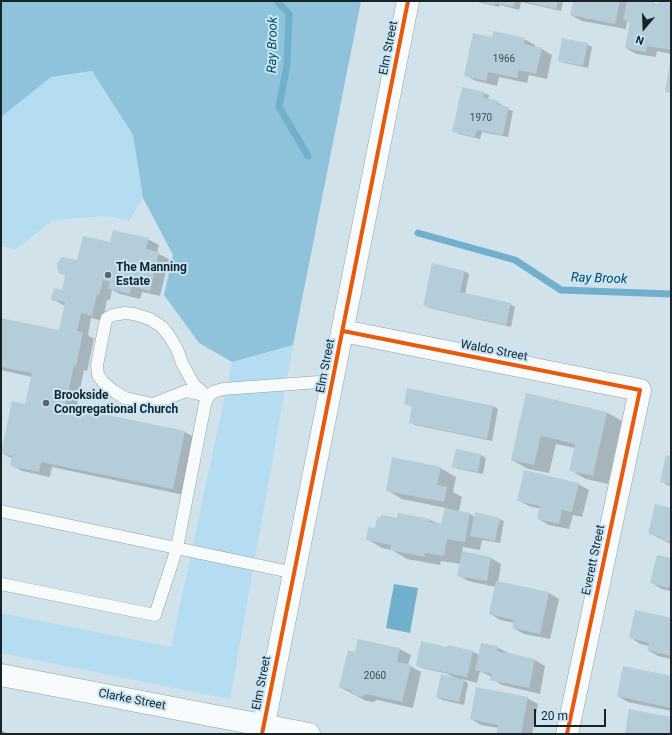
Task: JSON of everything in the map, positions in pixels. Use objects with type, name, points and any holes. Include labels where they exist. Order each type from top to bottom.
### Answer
[{"type":"street","name":"Elm Street","points":[[263,730],[408,1]]},
{"type":"street","name":"Waldo Street","points":[[343,330],[640,390]]},
{"type":"street","name":"Everett Street","points":[[567,734],[640,390]]},
{"type":"street","name":"Clarke Street","points":[[1,675],[263,730],[309,734]]},
{"type":"lane","points":[[125,313],[150,319],[162,327],[177,349],[182,363],[194,386],[208,397],[186,391],[153,404],[125,398],[102,382],[98,375],[97,365],[107,318],[125,313]]},
{"type":"lane","points":[[1,584],[155,614],[177,548],[205,404],[208,397],[213,392],[223,389],[333,381]]},
{"type":"lane","points":[[1,511],[295,573]]},
{"type":"shaded area","points":[[1,1],[361,1],[293,345],[232,362],[199,343],[164,295],[173,255],[143,198],[133,135],[92,71],[51,77],[1,117]]},
{"type":"shaded area","points":[[92,71],[133,135],[143,198],[129,221],[107,216],[53,220],[16,249],[1,246],[1,117],[51,77]]},
{"type":"shaded area","points":[[293,345],[230,699],[1,653],[1,613],[171,647],[232,362]]},
{"type":"shaded area","points":[[394,584],[418,588],[410,633],[386,628]]},
{"type":"building","points":[[479,1],[515,1],[514,7],[495,3],[494,5]]},
{"type":"building","points":[[523,1],[558,1],[556,9]]},
{"type":"building","points":[[573,1],[620,1],[615,24],[570,15]]},
{"type":"building","points":[[627,1],[651,1],[655,5],[660,1],[670,3],[671,50],[647,46],[646,52],[625,48],[630,21],[623,20]]},
{"type":"building","points":[[494,31],[525,38],[524,44],[542,48],[536,74],[519,70],[517,78],[488,72],[486,81],[464,76],[473,33],[492,37]]},
{"type":"building","points":[[562,38],[588,43],[583,66],[558,61]]},
{"type":"building","points":[[671,62],[671,93],[665,92]]},
{"type":"building","points":[[462,87],[485,92],[483,97],[498,101],[497,104],[509,107],[503,135],[477,130],[475,137],[452,132]]},
{"type":"building","name":"Brookside Congregational Church","points":[[113,230],[149,238],[146,249],[159,252],[150,291],[131,286],[130,294],[108,289],[110,282],[103,280],[99,295],[97,294],[92,316],[81,313],[77,331],[83,332],[76,366],[74,365],[65,406],[185,431],[173,489],[41,462],[39,472],[10,466],[12,456],[1,453],[12,401],[25,404],[32,373],[1,367],[1,318],[59,330],[65,302],[51,300],[54,288],[62,290],[65,275],[60,274],[57,269],[57,263],[62,257],[77,260],[83,236],[110,242]]},
{"type":"building","points":[[432,263],[465,271],[460,292],[511,303],[506,325],[423,306]]},
{"type":"building","points":[[407,388],[493,406],[487,439],[409,423],[412,406],[404,404]]},
{"type":"building","points":[[526,393],[607,412],[593,476],[569,471],[575,444],[541,436],[534,465],[511,460]]},
{"type":"building","points":[[456,449],[481,454],[478,472],[452,467]]},
{"type":"building","points":[[666,455],[671,456],[671,484],[660,482]]},
{"type":"building","points":[[392,457],[441,467],[437,485],[447,487],[444,502],[386,491]]},
{"type":"building","points":[[524,470],[579,483],[572,512],[562,510],[559,524],[537,519],[540,506],[517,501]]},
{"type":"building","points":[[655,504],[671,508],[671,542],[660,539],[661,537],[648,534]]},
{"type":"building","points":[[445,508],[470,513],[465,542],[447,539],[444,556],[425,553],[425,557],[390,550],[391,545],[366,540],[368,527],[375,528],[377,517],[380,518],[381,515],[397,518],[398,513],[430,519],[430,522],[441,524]]},
{"type":"building","points":[[475,512],[500,518],[495,541],[470,536]]},
{"type":"building","points":[[462,551],[491,557],[487,581],[457,576]]},
{"type":"building","points":[[657,555],[671,558],[671,586],[669,586],[669,588],[650,583]]},
{"type":"building","points":[[496,581],[549,592],[540,634],[512,628],[514,620],[489,614]]},
{"type":"building","points":[[635,610],[671,618],[671,656],[647,650],[649,643],[629,638]]},
{"type":"building","points":[[358,639],[400,648],[397,662],[411,665],[402,702],[366,694],[362,697],[354,695],[350,690],[339,687],[348,650],[355,652]]},
{"type":"building","points":[[421,641],[473,651],[467,677],[416,666]]},
{"type":"building","points":[[481,643],[498,646],[497,651],[535,659],[529,688],[490,680],[492,674],[475,670]]},
{"type":"building","points":[[623,666],[671,676],[671,708],[617,696]]},
{"type":"building","points":[[441,674],[464,680],[459,702],[436,697]]},
{"type":"building","points":[[476,687],[528,697],[521,734],[497,734],[498,725],[470,719]]},
{"type":"building","points":[[629,709],[671,717],[671,734],[625,734]]},
{"type":"waterway","name":"Ray Brook","points":[[277,1],[289,14],[287,65],[279,107],[308,156]]},
{"type":"waterway","name":"Ray Brook","points":[[418,233],[515,260],[561,290],[671,294]]},
{"type":"cycle path","points":[[262,734],[408,1]]},
{"type":"cycle path","points":[[343,331],[640,390],[567,734]]},
{"type":"place","name":"The Manning Estate","points":[[108,275]]},
{"type":"place","name":"Brookside Congregational Church","points":[[46,403]]}]
